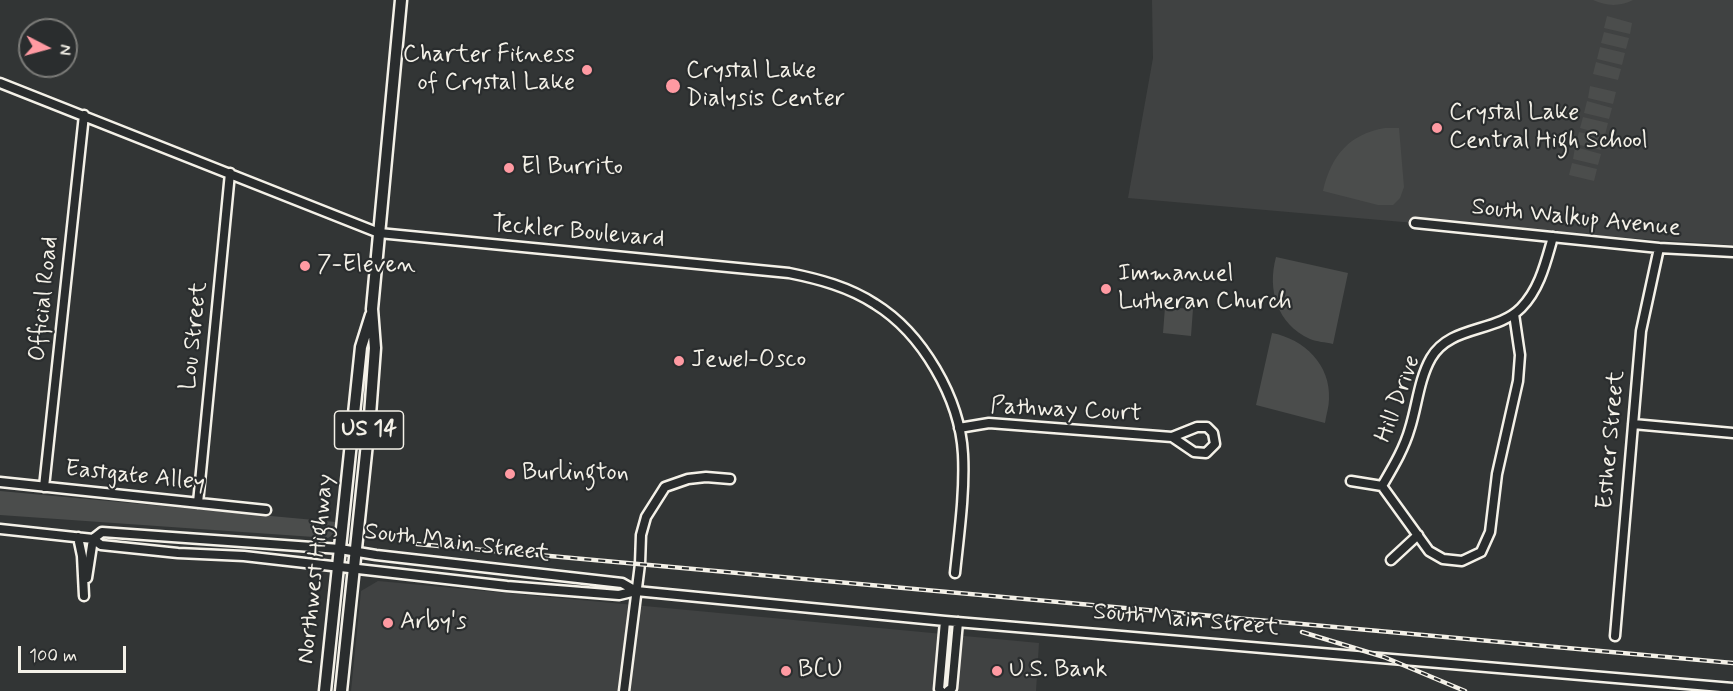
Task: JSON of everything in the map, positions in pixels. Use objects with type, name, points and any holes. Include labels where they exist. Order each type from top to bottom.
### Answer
[{"type":"main road","name":"Northwest Highway","points":[[325,691],[361,347],[372,309],[401,0]]},
{"type":"main road","name":"Northwest Highway","points":[[341,691],[364,483],[375,348],[372,309]]},
{"type":"street","name":"Teckler Boulevard","points":[[0,82],[380,233],[746,268],[821,280],[849,290],[876,304],[898,322],[934,366],[947,392],[959,428],[963,452],[963,497],[955,573]]},
{"type":"street","name":"Official Road","points":[[44,487],[84,115]]},
{"type":"street","name":"Lou Street","points":[[198,503],[230,173]]},
{"type":"street","name":"South Walkup Avenue","points":[[1415,222],[1659,248],[1733,252]]},
{"type":"street","name":"Hill Drive","points":[[1382,486],[1402,451],[1431,357],[1447,341],[1495,323],[1521,308],[1537,285],[1553,237]]},
{"type":"street","name":"Esther Street","points":[[1615,636],[1641,331],[1659,248]]},
{"type":"street","points":[[1351,481],[1382,486],[1429,550],[1436,556],[1451,561],[1462,561],[1481,552],[1490,532],[1497,474],[1518,381],[1520,355],[1514,314]]},
{"type":"street","name":"Pathway Court","points":[[959,428],[989,423],[1172,436],[1197,427],[1207,427],[1213,434],[1215,444],[1206,453],[1194,452],[1172,436]]},
{"type":"street","points":[[1633,424],[1733,433]]},
{"type":"street","points":[[624,691],[640,564],[641,535],[646,517],[665,487],[688,479],[706,477],[730,479]]},
{"type":"street","name":"Eastgate Alley","points":[[0,482],[266,510]]},
{"type":"street","name":"South Main Street","points":[[0,529],[93,539],[101,545],[178,553],[244,556],[619,595],[636,591],[945,621],[1733,688]]},
{"type":"street","name":"South Main Street","points":[[93,539],[102,532],[340,549],[622,584],[636,591]]},
{"type":"street","points":[[1391,560],[1418,535]]},
{"type":"street","points":[[78,537],[82,556],[84,596],[93,539]]},
{"type":"street","points":[[941,691],[939,688],[945,621]]},
{"type":"street","points":[[948,691],[952,688],[958,622]]},
{"type":"shaded area","name":"Crystal Lake Central High School","points":[[1152,0],[1733,0],[1733,245],[1403,222],[1128,198],[1153,58]]},
{"type":"shaded area","points":[[1593,0],[1633,0],[1613,5]]},
{"type":"shaded area","points":[[1607,16],[1632,23],[1630,34],[1604,28]]},
{"type":"shaded area","points":[[1604,32],[1629,38],[1626,49],[1601,43]]},
{"type":"shaded area","points":[[1600,47],[1625,53],[1622,65],[1597,59]]},
{"type":"shaded area","points":[[1596,62],[1621,69],[1618,80],[1593,74]]},
{"type":"shaded area","points":[[1590,86],[1616,92],[1613,104],[1588,98]]},
{"type":"shaded area","points":[[1587,101],[1612,108],[1609,119],[1584,113]]},
{"type":"shaded area","points":[[1583,117],[1608,123],[1605,135],[1580,128]]},
{"type":"shaded area","points":[[1385,128],[1399,128],[1404,187],[1400,198],[1393,205],[1378,205],[1323,191],[1331,167],[1344,149],[1361,135]]},
{"type":"shaded area","points":[[1579,132],[1604,138],[1601,150],[1576,144]]},
{"type":"shaded area","points":[[1575,147],[1601,154],[1598,165],[1573,159]]},
{"type":"shaded area","points":[[1572,163],[1597,169],[1594,181],[1569,175]]},
{"type":"shaded area","points":[[1276,257],[1348,273],[1333,344],[1315,341],[1299,333],[1282,315],[1274,293]]},
{"type":"shaded area","points":[[1165,307],[1193,309],[1191,336],[1163,333]]},
{"type":"shaded area","points":[[1272,333],[1295,341],[1305,348],[1320,365],[1328,387],[1329,402],[1325,423],[1256,405]]},
{"type":"shaded area","points":[[0,491],[336,522],[334,534],[328,538],[0,515]]},
{"type":"shaded area","points":[[378,581],[1039,643],[1036,691],[351,691],[361,591]]},
{"type":"railway","points":[[417,544],[1733,663]]},
{"type":"railway","points":[[1302,632],[1384,657],[1465,691]]},
{"type":"place","name":"Charter Fitness of Crystal Lake","points":[[587,70]]},
{"type":"place","name":"Crystal Lake Dialysis Center","points":[[673,86]]},
{"type":"place","name":"Crystal Lake Central High School","points":[[1437,128]]},
{"type":"place","name":"El Burrito","points":[[509,168]]},
{"type":"place","name":"7-Eleven","points":[[305,266]]},
{"type":"place","name":"Immanuel Lutheran Church","points":[[1106,289]]},
{"type":"place","name":"Jewel-Osco","points":[[679,361]]},
{"type":"place","name":"Burlington","points":[[510,474]]},
{"type":"place","name":"Arby's","points":[[388,623]]},
{"type":"place","name":"BCU","points":[[786,671]]},
{"type":"place","name":"U.S. Bank","points":[[997,671]]}]
